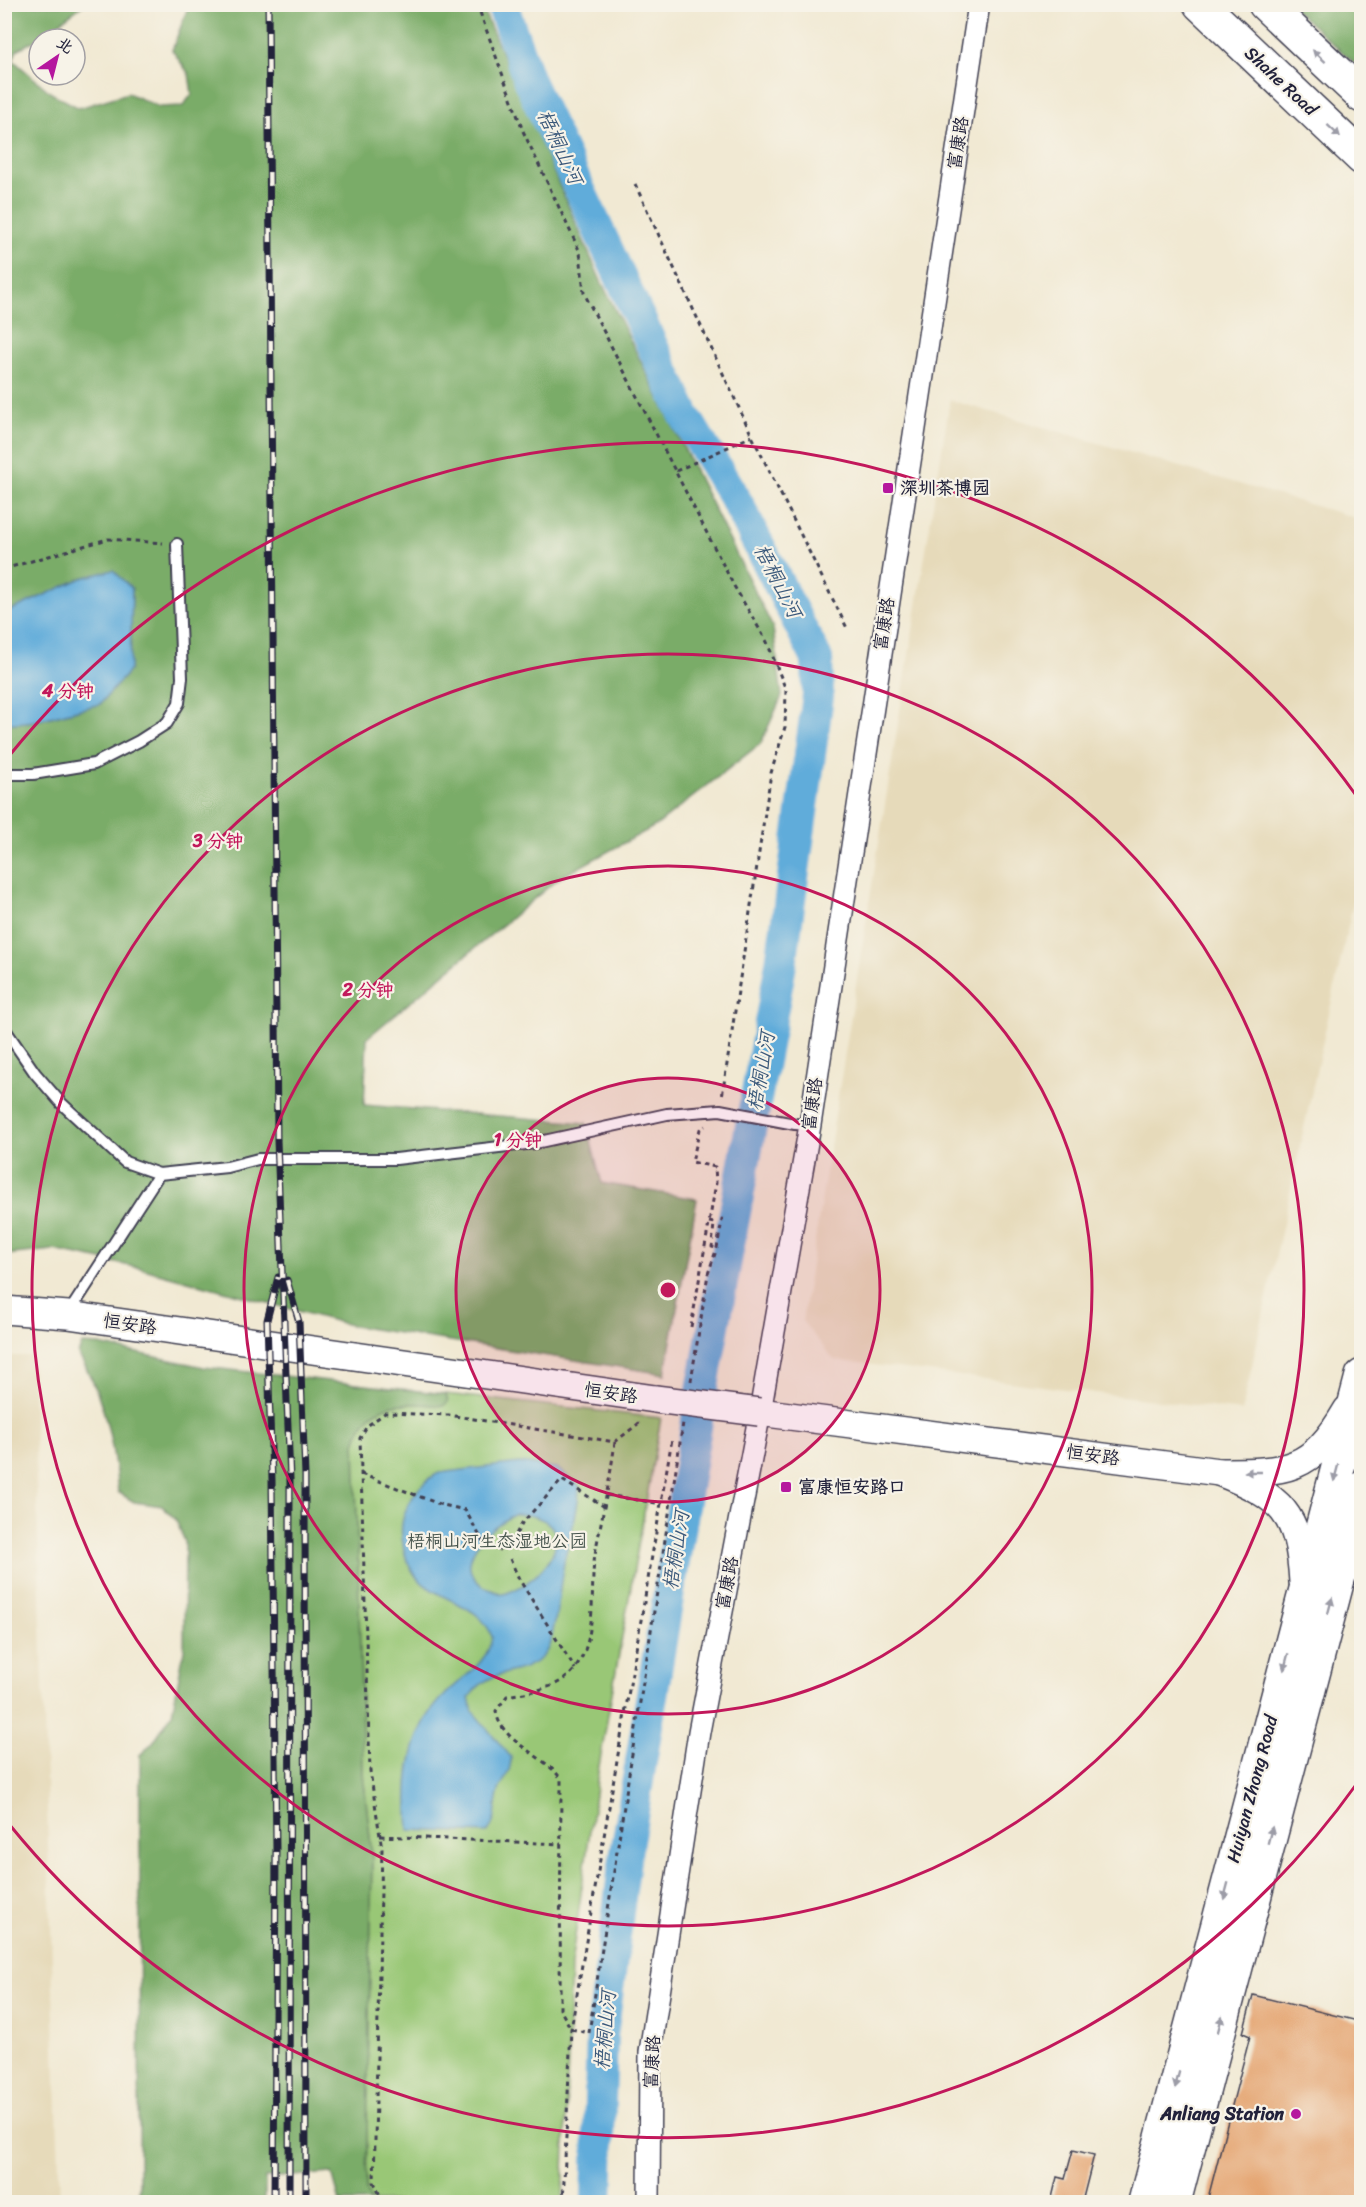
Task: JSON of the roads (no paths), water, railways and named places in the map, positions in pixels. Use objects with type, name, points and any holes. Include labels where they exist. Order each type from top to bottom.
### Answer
[{"type":"main road","name":"Shahe Road","points":[[1200,4],[1362,158]]},
{"type":"main road","points":[[1265,4],[1362,96]]},
{"type":"main road","name":"Huiyan Zhong Road","points":[[1145,2202],[1360,1383]]},
{"type":"main road","name":"Huiyan Zhong Road","points":[[1174,2202],[1355,1536],[1362,1488]]},
{"type":"street","name":"富康路","points":[[649,2202],[650,2052],[699,1732],[759,1412],[802,1124],[979,4]]},
{"type":"street","name":"恒安路","points":[[4,1310],[68,1315],[656,1399],[1219,1472]]},
{"type":"street","points":[[1219,1472],[1264,1472],[1302,1461],[1317,1452],[1331,1437],[1360,1383]]},
{"type":"street","points":[[1219,1472],[1268,1494],[1287,1516],[1301,1546],[1304,1594]]},
{"type":"lane","points":[[4,774],[33,774],[94,764],[139,741],[167,723],[179,703],[182,678],[177,544]]},
{"type":"lane","points":[[4,1028],[34,1073],[61,1103],[125,1162],[159,1174],[227,1167],[258,1159],[396,1159],[512,1146],[667,1114],[725,1110],[802,1124]]},
{"type":"lane","points":[[68,1315],[159,1174]]},
{"type":"water","points":[[113,570],[132,589],[130,670],[100,704],[35,721],[5,724],[5,613],[82,578]]},
{"type":"water","points":[[519,1463],[557,1468],[579,1486],[556,1618],[548,1648],[540,1659],[531,1665],[494,1677],[477,1688],[469,1698],[473,1712],[511,1757],[509,1770],[498,1794],[494,1821],[487,1833],[409,1830],[409,1776],[416,1742],[423,1725],[444,1696],[486,1655],[492,1637],[485,1623],[474,1613],[433,1591],[421,1581],[411,1568],[404,1550],[402,1530],[406,1510],[412,1498],[428,1479],[439,1473]],"holes":[[[516,1514],[538,1518],[551,1526],[556,1537],[554,1550],[536,1576],[504,1594],[485,1587],[474,1578],[470,1567],[472,1555],[478,1543],[489,1532]]]},
{"type":"waterway","name":"梧桐山河","points":[[502,4],[529,81],[685,416],[738,504],[817,659],[818,696],[781,964],[703,1385],[625,1859],[602,2035],[597,2202]]},
{"type":"railway","points":[[268,4],[277,1140],[290,1479],[289,2202]]},
{"type":"railway","points":[[274,2202],[276,1849],[272,1480],[267,1320],[278,1277]]},
{"type":"railway","points":[[287,1280],[299,1322],[305,1475],[306,2202]]},
{"type":"place","name":"深圳茶博园","points":[[888,488]]},
{"type":"place","name":"富康恒安路口","points":[[786,1487]]},
{"type":"place","name":"Anliang Station","points":[[1296,2114]]},
{"type":"park label","name":"梧桐山河生态湿地公园","points":[[497,1541]]}]
